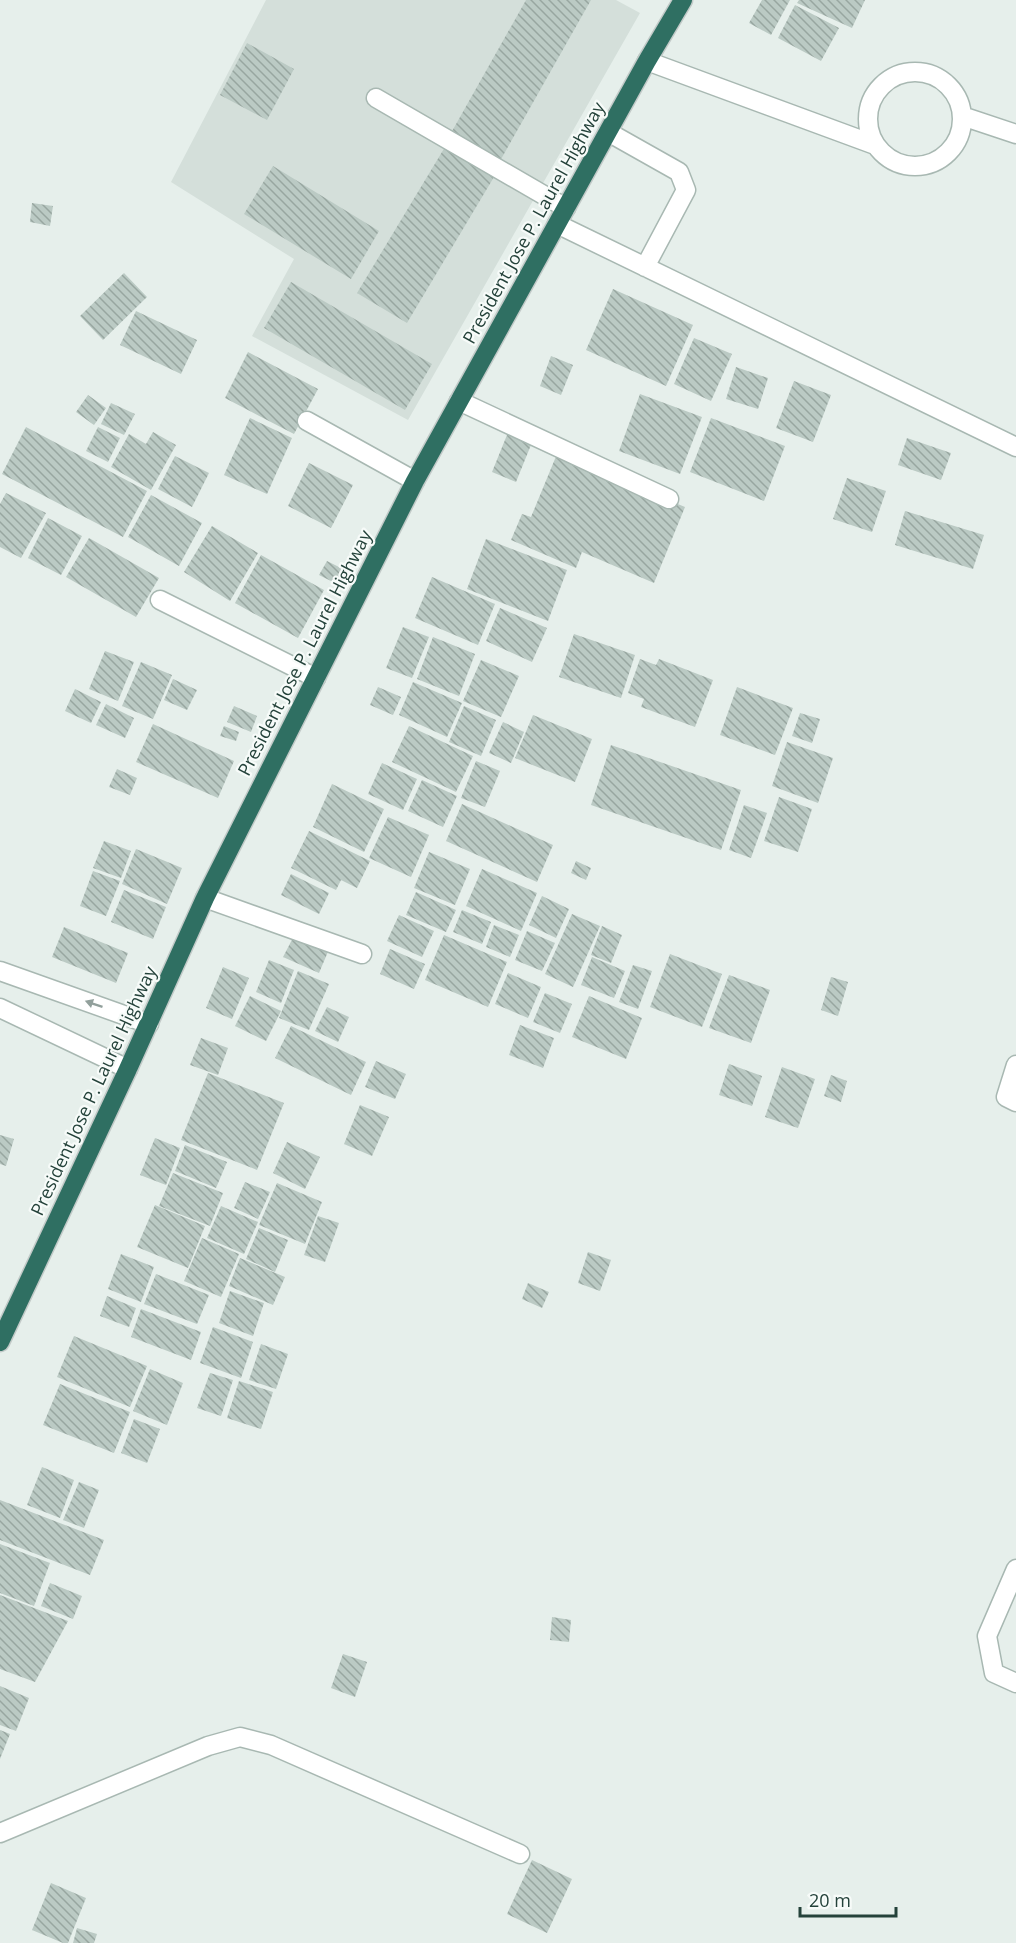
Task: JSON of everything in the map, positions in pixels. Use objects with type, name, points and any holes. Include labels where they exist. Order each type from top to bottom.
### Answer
[{"type":"highway","name":"President Jose P. Laurel Highway","points":[[0,1342],[149,1024],[205,898],[416,481],[647,61],[683,0]]},
{"type":"street","points":[[647,61],[875,145]]},
{"type":"street","points":[[911,71],[927,72],[942,80],[954,92],[961,106],[960,136],[952,149],[942,158],[928,165],[899,164],[875,145],[869,130],[867,114],[872,98],[881,84],[895,75],[911,71]]},
{"type":"street","points":[[376,98],[645,267],[1016,447]]},
{"type":"street","points":[[962,116],[1016,134]]},
{"type":"street","points":[[608,132],[679,172],[686,190],[645,267]]},
{"type":"street","points":[[459,401],[669,499]]},
{"type":"street","points":[[307,421],[416,481]]},
{"type":"street","points":[[160,600],[316,678]]},
{"type":"street","points":[[205,898],[362,954]]},
{"type":"street","points":[[2,972],[149,1024]]},
{"type":"street","points":[[0,1008],[128,1069]]},
{"type":"street","points":[[1016,1065],[1006,1097],[1016,1102]]},
{"type":"street","points":[[1016,1569],[987,1636],[994,1673],[1016,1683]]},
{"type":"street","points":[[0,1833],[208,1746],[240,1737],[271,1745],[520,1854]]},
{"type":"shaded area","points":[[266,0],[616,0],[640,13],[408,420],[252,336],[294,259],[171,182]]},
{"type":"building","points":[[526,0],[591,0],[500,161],[451,133]]},
{"type":"building","points":[[762,0],[790,0],[771,35],[749,23]]},
{"type":"building","points":[[799,0],[865,0],[852,28],[797,3]]},
{"type":"building","points":[[795,5],[839,28],[821,61],[778,38]]},
{"type":"building","points":[[247,43],[294,69],[267,120],[220,95]]},
{"type":"building","points":[[448,142],[497,172],[407,323],[357,293]]},
{"type":"building","points":[[273,166],[379,231],[351,279],[244,214]]},
{"type":"building","points":[[32,203],[53,206],[50,226],[30,222]]},
{"type":"building","points":[[124,273],[147,297],[103,340],[80,316]]},
{"type":"building","points":[[291,282],[432,364],[405,410],[264,328]]},
{"type":"building","points":[[613,289],[693,325],[666,386],[586,350]]},
{"type":"building","points":[[136,311],[197,340],[181,374],[120,345]]},
{"type":"building","points":[[694,338],[732,354],[711,401],[674,384]]},
{"type":"building","points":[[248,352],[318,389],[294,434],[225,398]]},
{"type":"building","points":[[551,356],[573,365],[561,395],[540,386]]},
{"type":"building","points":[[736,367],[768,378],[758,409],[726,399]]},
{"type":"building","points":[[794,381],[831,395],[813,442],[776,428]]},
{"type":"building","points":[[640,394],[702,417],[680,474],[619,451]]},
{"type":"building","points":[[88,395],[106,408],[94,425],[76,412]]},
{"type":"building","points":[[111,403],[135,414],[124,435],[101,424]]},
{"type":"building","points":[[250,418],[292,438],[267,494],[224,475]]},
{"type":"building","points":[[711,418],[785,446],[764,501],[690,472]]},
{"type":"building","points":[[26,427],[147,491],[123,537],[2,474]]},
{"type":"building","points":[[98,427],[120,438],[108,462],[86,451]]},
{"type":"building","points":[[509,430],[533,440],[516,482],[492,472]]},
{"type":"building","points":[[153,432],[176,445],[151,490],[111,467],[129,434],[146,444]]},
{"type":"building","points":[[907,438],[951,453],[941,480],[898,465]]},
{"type":"building","points":[[557,454],[685,507],[654,583],[582,552],[576,568],[511,540],[522,514],[531,517]]},
{"type":"building","points":[[175,456],[209,473],[192,507],[158,489]]},
{"type":"building","points":[[309,463],[353,485],[331,528],[288,506]]},
{"type":"building","points":[[847,478],[886,491],[872,532],[833,519]]},
{"type":"building","points":[[6,493],[46,513],[21,558],[0,547],[0,504]]},
{"type":"building","points":[[151,495],[202,523],[179,566],[128,537]]},
{"type":"building","points":[[905,511],[984,535],[973,569],[895,545]]},
{"type":"building","points":[[48,518],[82,536],[61,575],[28,558]]},
{"type":"building","points":[[212,526],[258,553],[230,601],[184,572]]},
{"type":"building","points":[[89,538],[159,578],[136,617],[66,577]]},
{"type":"building","points":[[486,539],[567,570],[548,621],[467,589]]},
{"type":"building","points":[[261,555],[324,590],[298,638],[235,603]]},
{"type":"building","points":[[327,561],[347,571],[339,585],[319,575]]},
{"type":"building","points":[[432,577],[495,604],[478,645],[415,618]]},
{"type":"building","points":[[500,608],[547,628],[532,662],[486,641]]},
{"type":"building","points":[[403,627],[429,637],[412,678],[386,668]]},
{"type":"building","points":[[574,634],[635,655],[621,698],[559,677]]},
{"type":"building","points":[[433,637],[475,654],[459,696],[417,679]]},
{"type":"building","points":[[105,651],[134,662],[118,701],[89,689]]},
{"type":"building","points":[[640,659],[656,665],[659,659],[713,680],[695,727],[641,707],[644,699],[628,693]]},
{"type":"building","points":[[481,660],[519,676],[501,717],[463,701]]},
{"type":"building","points":[[141,662],[172,675],[153,719],[122,706]]},
{"type":"building","points":[[173,679],[197,690],[187,710],[164,700]]},
{"type":"building","points":[[413,682],[462,703],[447,737],[399,715]]},
{"type":"building","points":[[378,687],[401,697],[393,715],[370,705]]},
{"type":"building","points":[[737,687],[793,708],[775,755],[720,735]]},
{"type":"building","points":[[75,689],[101,702],[91,723],[65,711]]},
{"type":"building","points":[[106,704],[134,718],[125,738],[96,725]]},
{"type":"building","points":[[234,706],[257,716],[251,732],[227,722]]},
{"type":"building","points":[[464,706],[496,720],[481,756],[449,742]]},
{"type":"building","points":[[800,713],[820,719],[812,743],[792,736]]},
{"type":"building","points":[[533,715],[592,739],[575,782],[515,758]]},
{"type":"building","points":[[503,722],[524,732],[511,763],[489,753]]},
{"type":"building","points":[[153,724],[234,761],[218,798],[136,762]]},
{"type":"building","points":[[224,726],[239,732],[236,741],[220,736]]},
{"type":"building","points":[[409,726],[473,756],[456,792],[392,762]]},
{"type":"building","points":[[787,742],[833,758],[818,803],[772,786]]},
{"type":"building","points":[[611,745],[741,790],[721,850],[591,805]]},
{"type":"building","points":[[476,761],[500,771],[485,807],[461,798]]},
{"type":"building","points":[[382,763],[417,779],[403,810],[368,794]]},
{"type":"building","points":[[117,769],[137,778],[130,795],[109,787]]},
{"type":"building","points":[[422,780],[457,796],[443,827],[408,811]]},
{"type":"building","points":[[332,784],[384,809],[364,852],[313,827]]},
{"type":"building","points":[[779,797],[812,809],[798,852],[764,841]]},
{"type":"building","points":[[462,804],[553,845],[537,882],[446,841]]},
{"type":"building","points":[[744,805],[767,813],[751,858],[729,850]]},
{"type":"building","points":[[388,817],[429,835],[411,877],[369,858]]},
{"type":"building","points":[[309,831],[370,861],[357,888],[341,880],[336,890],[291,868]]},
{"type":"building","points":[[104,841],[131,851],[121,878],[93,868]]},
{"type":"building","points":[[136,849],[182,868],[167,904],[122,884]]},
{"type":"building","points":[[429,852],[470,869],[455,905],[414,888]]},
{"type":"building","points":[[576,861],[591,868],[586,880],[571,873]]},
{"type":"building","points":[[482,869],[537,893],[521,931],[466,906]]},
{"type":"building","points":[[93,871],[120,881],[106,916],[80,906]]},
{"type":"building","points":[[291,874],[329,893],[319,914],[281,895]]},
{"type":"building","points":[[124,890],[166,907],[153,939],[111,922]]},
{"type":"building","points":[[416,892],[456,910],[446,932],[406,915]]},
{"type":"building","points":[[542,896],[569,909],[556,938],[529,925]]},
{"type":"building","points":[[462,910],[491,922],[482,944],[453,932]]},
{"type":"building","points":[[572,914],[600,926],[573,987],[545,974]]},
{"type":"building","points":[[399,915],[434,931],[422,957],[387,941]]},
{"type":"building","points":[[494,925],[519,935],[510,957],[486,947]]},
{"type":"building","points":[[602,926],[622,935],[611,963],[591,955]]},
{"type":"building","points":[[64,927],[128,953],[116,983],[52,957]]},
{"type":"building","points":[[527,931],[555,943],[542,971],[515,960]]},
{"type":"building","points":[[296,932],[330,947],[319,973],[283,957]]},
{"type":"building","points":[[444,935],[507,962],[488,1007],[425,980]]},
{"type":"building","points":[[390,949],[425,964],[414,989],[380,974]]},
{"type":"building","points":[[670,954],[722,974],[702,1027],[650,1007]]},
{"type":"building","points":[[592,957],[625,971],[614,998],[581,985]]},
{"type":"building","points":[[269,960],[294,970],[281,1003],[256,992]]},
{"type":"building","points":[[633,965],[652,971],[638,1009],[619,1002]]},
{"type":"building","points":[[223,967],[249,978],[232,1019],[206,1008]]},
{"type":"building","points":[[298,971],[329,984],[309,1030],[279,1018]]},
{"type":"building","points":[[508,973],[541,987],[528,1018],[495,1004]]},
{"type":"building","points":[[729,975],[770,990],[751,1043],[709,1028]]},
{"type":"building","points":[[831,977],[848,982],[838,1016],[821,1010]]},
{"type":"building","points":[[545,993],[572,1004],[560,1033],[533,1022]]},
{"type":"building","points":[[250,996],[281,1011],[266,1041],[235,1026]]},
{"type":"building","points":[[589,996],[642,1018],[626,1059],[572,1037]]},
{"type":"building","points":[[327,1007],[349,1017],[338,1042],[315,1031]]},
{"type":"building","points":[[520,1025],[554,1038],[543,1068],[509,1055]]},
{"type":"building","points":[[291,1026],[366,1062],[351,1095],[275,1058]]},
{"type":"building","points":[[201,1038],[228,1048],[218,1075],[190,1065]]},
{"type":"building","points":[[376,1061],[406,1074],[395,1099],[365,1087]]},
{"type":"building","points":[[729,1064],[762,1076],[752,1106],[719,1095]]},
{"type":"building","points":[[782,1067],[815,1079],[798,1128],[765,1117]]},
{"type":"building","points":[[208,1073],[284,1103],[257,1170],[181,1140]]},
{"type":"building","points":[[831,1075],[847,1081],[841,1102],[824,1096]]},
{"type":"building","points":[[360,1105],[389,1117],[372,1156],[344,1144]]},
{"type":"building","points":[[0,1135],[14,1139],[6,1166],[0,1164]]},
{"type":"building","points":[[155,1138],[180,1148],[166,1185],[140,1175]]},
{"type":"building","points":[[287,1142],[320,1157],[305,1189],[273,1173]]},
{"type":"building","points":[[185,1145],[227,1162],[216,1188],[175,1171]]},
{"type":"building","points":[[173,1173],[223,1193],[210,1226],[159,1206]]},
{"type":"building","points":[[245,1182],[270,1192],[258,1219],[234,1208]]},
{"type":"building","points":[[277,1183],[322,1202],[305,1244],[259,1225]]},
{"type":"building","points":[[155,1205],[205,1226],[188,1268],[137,1247]]},
{"type":"building","points":[[221,1206],[258,1222],[244,1254],[207,1238]]},
{"type":"building","points":[[318,1216],[339,1223],[325,1262],[304,1255]]},
{"type":"building","points":[[259,1228],[288,1240],[275,1272],[246,1259]]},
{"type":"building","points":[[202,1238],[239,1254],[221,1297],[184,1281]]},
{"type":"building","points":[[588,1252],[611,1260],[600,1291],[578,1283]]},
{"type":"building","points":[[121,1254],[154,1267],[141,1302],[108,1289]]},
{"type":"building","points":[[240,1258],[285,1277],[273,1305],[229,1286]]},
{"type":"building","points":[[156,1274],[209,1295],[197,1324],[144,1304]]},
{"type":"building","points":[[528,1283],[549,1292],[542,1308],[522,1299]]},
{"type":"building","points":[[230,1291],[264,1303],[253,1336],[219,1323]]},
{"type":"building","points":[[107,1296],[136,1308],[129,1327],[100,1316]]},
{"type":"building","points":[[141,1309],[201,1332],[191,1360],[131,1337]]},
{"type":"building","points":[[213,1327],[253,1342],[241,1378],[200,1363]]},
{"type":"building","points":[[74,1336],[147,1366],[130,1407],[57,1377]]},
{"type":"building","points":[[261,1344],[288,1354],[276,1389],[249,1380]]},
{"type":"building","points":[[150,1369],[183,1383],[167,1425],[133,1411]]},
{"type":"building","points":[[210,1373],[233,1380],[221,1416],[197,1408]]},
{"type":"building","points":[[239,1381],[273,1392],[261,1429],[227,1418]]},
{"type":"building","points":[[60,1384],[130,1412],[114,1453],[43,1425]]},
{"type":"building","points":[[134,1419],[160,1429],[147,1463],[121,1453]]},
{"type":"building","points":[[42,1467],[74,1480],[60,1518],[27,1505]]},
{"type":"building","points":[[79,1482],[99,1490],[84,1528],[63,1520]]},
{"type":"building","points":[[0,1500],[104,1540],[90,1575],[0,1540]]},
{"type":"building","points":[[0,1544],[50,1563],[34,1606],[0,1593]]},
{"type":"building","points":[[50,1583],[82,1596],[73,1619],[41,1606]]},
{"type":"building","points":[[0,1595],[68,1621],[35,1682],[0,1669]]},
{"type":"building","points":[[552,1617],[571,1620],[569,1642],[550,1640]]},
{"type":"building","points":[[343,1654],[367,1662],[355,1697],[331,1688]]},
{"type":"building","points":[[0,1686],[29,1698],[16,1731],[0,1725]]},
{"type":"building","points":[[0,1730],[10,1734],[0,1759]]},
{"type":"building","points":[[532,1860],[572,1879],[547,1933],[507,1914]]},
{"type":"building","points":[[51,1883],[86,1898],[68,1943],[32,1930]]},
{"type":"building","points":[[77,1928],[97,1934],[94,1943],[73,1943]]}]
